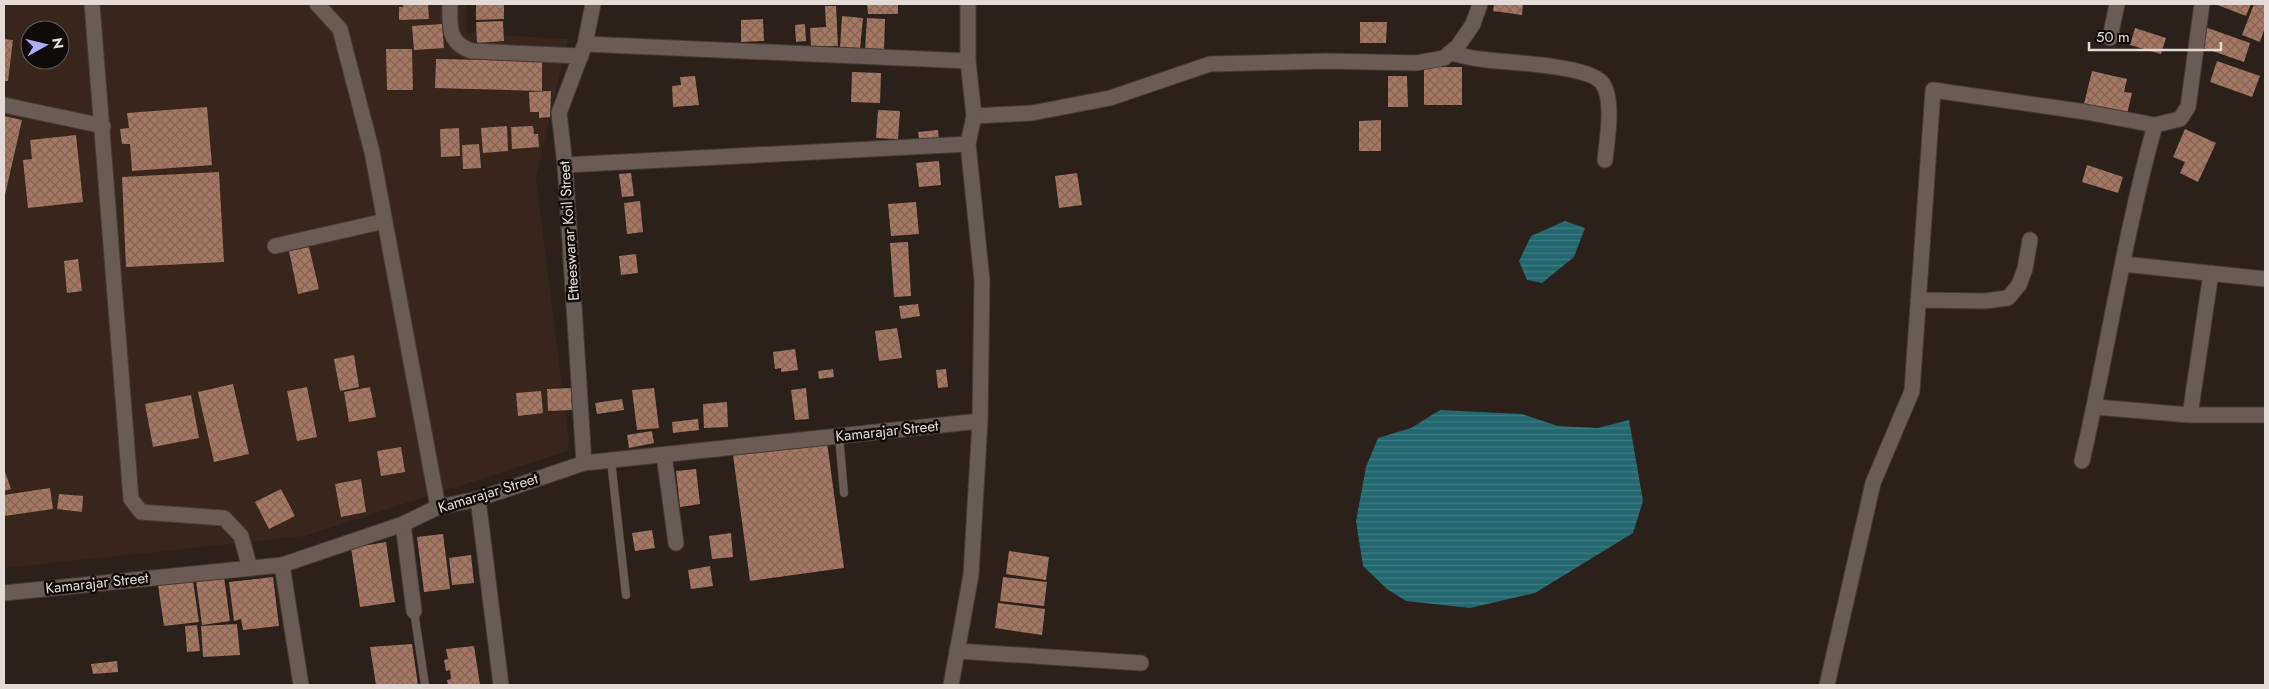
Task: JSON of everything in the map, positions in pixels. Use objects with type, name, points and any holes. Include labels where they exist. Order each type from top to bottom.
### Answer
[{"type":"street","points":[[92,4],[131,499],[141,512],[224,518],[241,536],[250,568]]},
{"type":"street","points":[[317,4],[340,29],[372,152],[438,507]]},
{"type":"street","points":[[450,4],[450,28],[453,39],[461,47],[472,51],[583,50],[968,61]]},
{"type":"street","name":"Etteeswarar Koil Street","points":[[584,463],[565,165],[559,113],[583,50],[593,4]]},
{"type":"street","points":[[951,685],[971,575],[980,421],[982,280],[968,144],[974,116],[968,61],[968,4]]},
{"type":"street","points":[[974,116],[1032,113],[1110,98],[1210,64],[1327,61],[1416,64],[1444,58],[1458,46],[1473,24],[1480,4]]},
{"type":"street","points":[[2110,38],[2116,4]]},
{"type":"street","points":[[1827,685],[1873,483],[1912,391],[1933,90],[2086,112],[2154,125],[2180,119],[2188,107],[2202,4]]},
{"type":"street","points":[[1450,53],[1480,59],[1569,69],[1590,74],[1603,83],[1609,100],[1605,160]]},
{"type":"street","points":[[4,105],[103,126]]},
{"type":"street","points":[[2082,461],[2095,407],[2137,190],[2154,125]]},
{"type":"street","points":[[565,165],[968,144]]},
{"type":"street","points":[[275,246],[385,222]]},
{"type":"street","points":[[1918,300],[1985,301],[2008,298],[2019,285],[2025,269],[2030,240]]},
{"type":"street","points":[[2123,264],[2265,279]]},
{"type":"street","points":[[2190,415],[2211,273]]},
{"type":"street","points":[[2095,407],[2190,415],[2265,415]]},
{"type":"street","name":"Kamarajar Street","points":[[4,593],[282,565],[403,524],[438,507],[478,499],[584,463],[980,421]]},
{"type":"street","points":[[664,455],[676,544]]},
{"type":"street","points":[[478,499],[501,685]]},
{"type":"street","points":[[403,524],[414,611]]},
{"type":"street","points":[[282,565],[300,685]]},
{"type":"street","points":[[957,650],[1141,664]]},
{"type":"lane","points":[[840,436],[844,493]]},
{"type":"lane","points":[[611,460],[626,595]]},
{"type":"lane","points":[[414,611],[425,685]]},
{"type":"shaded area","points":[[4,4],[466,4],[467,33],[568,39],[536,177],[570,450],[305,536],[4,568]]},
{"type":"water","points":[[1565,221],[1585,228],[1574,257],[1542,283],[1527,280],[1519,261],[1531,236]]},
{"type":"water","points":[[1440,410],[1522,414],[1558,426],[1598,428],[1629,420],[1643,501],[1633,533],[1535,593],[1470,608],[1406,601],[1387,589],[1363,566],[1356,521],[1366,467],[1378,438],[1411,428]]},
{"type":"building","points":[[403,4],[428,4],[429,19],[399,20],[399,7],[403,7]]},
{"type":"building","points":[[476,4],[504,4],[504,19],[476,20]]},
{"type":"building","points":[[867,4],[898,4],[898,14],[868,14]]},
{"type":"building","points":[[1494,4],[1523,4],[1522,15],[1493,11]]},
{"type":"building","points":[[2215,4],[2251,4],[2246,16]]},
{"type":"building","points":[[2254,4],[2265,4],[2265,27],[2260,42],[2242,35]]},
{"type":"building","points":[[825,6],[836,6],[838,46],[811,46],[810,28],[826,27]]},
{"type":"building","points":[[842,16],[863,18],[860,49],[840,48]]},
{"type":"building","points":[[867,18],[885,19],[884,52],[865,51]]},
{"type":"building","points":[[763,19],[764,41],[741,42],[741,20]]},
{"type":"building","points":[[503,21],[504,41],[477,43],[476,22]]},
{"type":"building","points":[[1360,22],[1387,22],[1386,43],[1360,43]]},
{"type":"building","points":[[442,24],[444,48],[414,50],[412,26]]},
{"type":"building","points":[[805,24],[806,41],[796,42],[795,25]]},
{"type":"building","points":[[2205,27],[2250,43],[2244,62],[2198,46]]},
{"type":"building","points":[[2135,28],[2166,38],[2161,54],[2130,45]]},
{"type":"building","points":[[4,39],[13,40],[8,81],[4,81]]},
{"type":"building","points":[[386,49],[412,49],[413,90],[387,90]]},
{"type":"building","points":[[436,59],[542,61],[542,91],[435,88]]},
{"type":"building","points":[[2217,61],[2260,76],[2252,97],[2210,82]]},
{"type":"building","points":[[1424,67],[1462,67],[1462,105],[1424,105]]},
{"type":"building","points":[[2092,71],[2127,79],[2124,92],[2132,93],[2127,114],[2084,104]]},
{"type":"building","points":[[852,72],[881,73],[880,103],[851,102]]},
{"type":"building","points":[[695,76],[699,105],[673,107],[672,86],[681,85],[680,77]]},
{"type":"building","points":[[1388,76],[1407,76],[1408,107],[1388,107]]},
{"type":"building","points":[[551,91],[550,117],[539,118],[539,112],[530,112],[529,92]]},
{"type":"building","points":[[207,107],[212,165],[132,171],[130,144],[122,144],[120,129],[129,128],[127,113]]},
{"type":"building","points":[[878,110],[900,111],[898,139],[876,138]]},
{"type":"building","points":[[4,116],[22,120],[5,195],[4,195]]},
{"type":"building","points":[[1381,120],[1381,151],[1359,151],[1359,121]]},
{"type":"building","points":[[507,126],[508,151],[483,153],[481,128]]},
{"type":"building","points":[[533,126],[534,134],[538,134],[539,147],[512,149],[511,127]]},
{"type":"building","points":[[459,128],[460,156],[441,157],[440,129]]},
{"type":"building","points":[[2185,129],[2216,143],[2198,182],[2180,173],[2185,162],[2173,157]]},
{"type":"building","points":[[938,130],[939,141],[920,144],[918,132]]},
{"type":"building","points":[[76,135],[83,202],[28,208],[23,160],[32,159],[30,140]]},
{"type":"building","points":[[479,144],[481,168],[463,169],[462,145]]},
{"type":"building","points":[[939,161],[941,185],[919,187],[916,163]]},
{"type":"building","points":[[2087,165],[2123,177],[2118,193],[2082,182]]},
{"type":"building","points":[[219,172],[224,262],[126,267],[122,177]]},
{"type":"building","points":[[631,173],[634,196],[622,197],[619,174]]},
{"type":"building","points":[[1077,173],[1082,205],[1059,208],[1055,176]]},
{"type":"building","points":[[640,201],[643,232],[627,234],[624,203]]},
{"type":"building","points":[[916,202],[919,234],[891,236],[888,204]]},
{"type":"building","points":[[908,242],[911,296],[894,297],[890,243]]},
{"type":"building","points":[[309,247],[319,289],[298,294],[289,251]]},
{"type":"building","points":[[636,254],[638,273],[621,275],[619,256]]},
{"type":"building","points":[[78,259],[82,291],[67,293],[64,261]]},
{"type":"building","points":[[918,304],[920,316],[901,319],[899,306]]},
{"type":"building","points":[[897,328],[902,358],[879,361],[875,331]]},
{"type":"building","points":[[795,349],[798,370],[781,372],[781,368],[775,369],[773,352]]},
{"type":"building","points":[[354,355],[359,387],[340,391],[334,359]]},
{"type":"building","points":[[833,369],[834,377],[819,379],[818,371]]},
{"type":"building","points":[[946,369],[948,387],[938,388],[936,370]]},
{"type":"building","points":[[233,384],[249,454],[214,462],[198,392]]},
{"type":"building","points":[[307,387],[317,437],[297,441],[287,391]]},
{"type":"building","points":[[370,387],[376,417],[349,422],[344,392]]},
{"type":"building","points":[[571,388],[572,410],[548,411],[547,389]]},
{"type":"building","points":[[654,388],[659,428],[637,430],[632,390]]},
{"type":"building","points":[[806,388],[809,419],[795,420],[791,390]]},
{"type":"building","points":[[541,391],[543,413],[518,416],[516,393]]},
{"type":"building","points":[[191,395],[199,438],[153,447],[145,404]]},
{"type":"building","points":[[622,399],[624,410],[597,414],[595,403]]},
{"type":"building","points":[[727,402],[728,427],[704,428],[703,404]]},
{"type":"building","points":[[698,419],[699,430],[673,433],[672,422]]},
{"type":"building","points":[[652,431],[654,443],[629,448],[627,435]]},
{"type":"building","points":[[827,442],[844,568],[750,581],[733,455]]},
{"type":"building","points":[[401,447],[405,472],[381,476],[377,451]]},
{"type":"building","points":[[4,469],[11,489],[4,491]]},
{"type":"building","points":[[696,469],[700,504],[680,507],[676,471]]},
{"type":"building","points":[[361,479],[366,512],[341,517],[335,484]]},
{"type":"building","points":[[50,488],[53,509],[4,516],[4,495]]},
{"type":"building","points":[[281,489],[295,516],[269,529],[255,502]]},
{"type":"building","points":[[59,494],[83,496],[82,512],[57,509]]},
{"type":"building","points":[[652,530],[655,548],[635,551],[632,533]]},
{"type":"building","points":[[731,533],[733,557],[712,559],[709,536]]},
{"type":"building","points":[[443,534],[450,589],[424,592],[417,537]]},
{"type":"building","points":[[386,542],[395,602],[360,607],[351,548]]},
{"type":"building","points":[[1009,551],[1049,557],[1046,580],[1006,574]]},
{"type":"building","points":[[471,555],[474,583],[452,585],[449,558]]},
{"type":"building","points":[[710,566],[713,586],[691,589],[688,570]]},
{"type":"building","points":[[224,577],[230,621],[202,625],[196,581]]},
{"type":"building","points":[[273,577],[279,626],[243,630],[241,619],[234,621],[229,582]]},
{"type":"building","points":[[1003,577],[1047,582],[1044,606],[1000,601]]},
{"type":"building","points":[[193,581],[199,622],[164,626],[158,585]]},
{"type":"building","points":[[998,603],[1045,609],[1042,635],[995,628]]},
{"type":"building","points":[[237,624],[240,655],[203,657],[201,626]]},
{"type":"building","points":[[197,625],[200,651],[187,652],[185,626]]},
{"type":"building","points":[[412,644],[418,685],[376,685],[370,647]]},
{"type":"building","points":[[474,646],[480,685],[448,685],[447,680],[451,679],[450,670],[446,671],[444,660],[448,659],[446,649]]},
{"type":"building","points":[[117,661],[118,672],[93,674],[91,664]]}]
